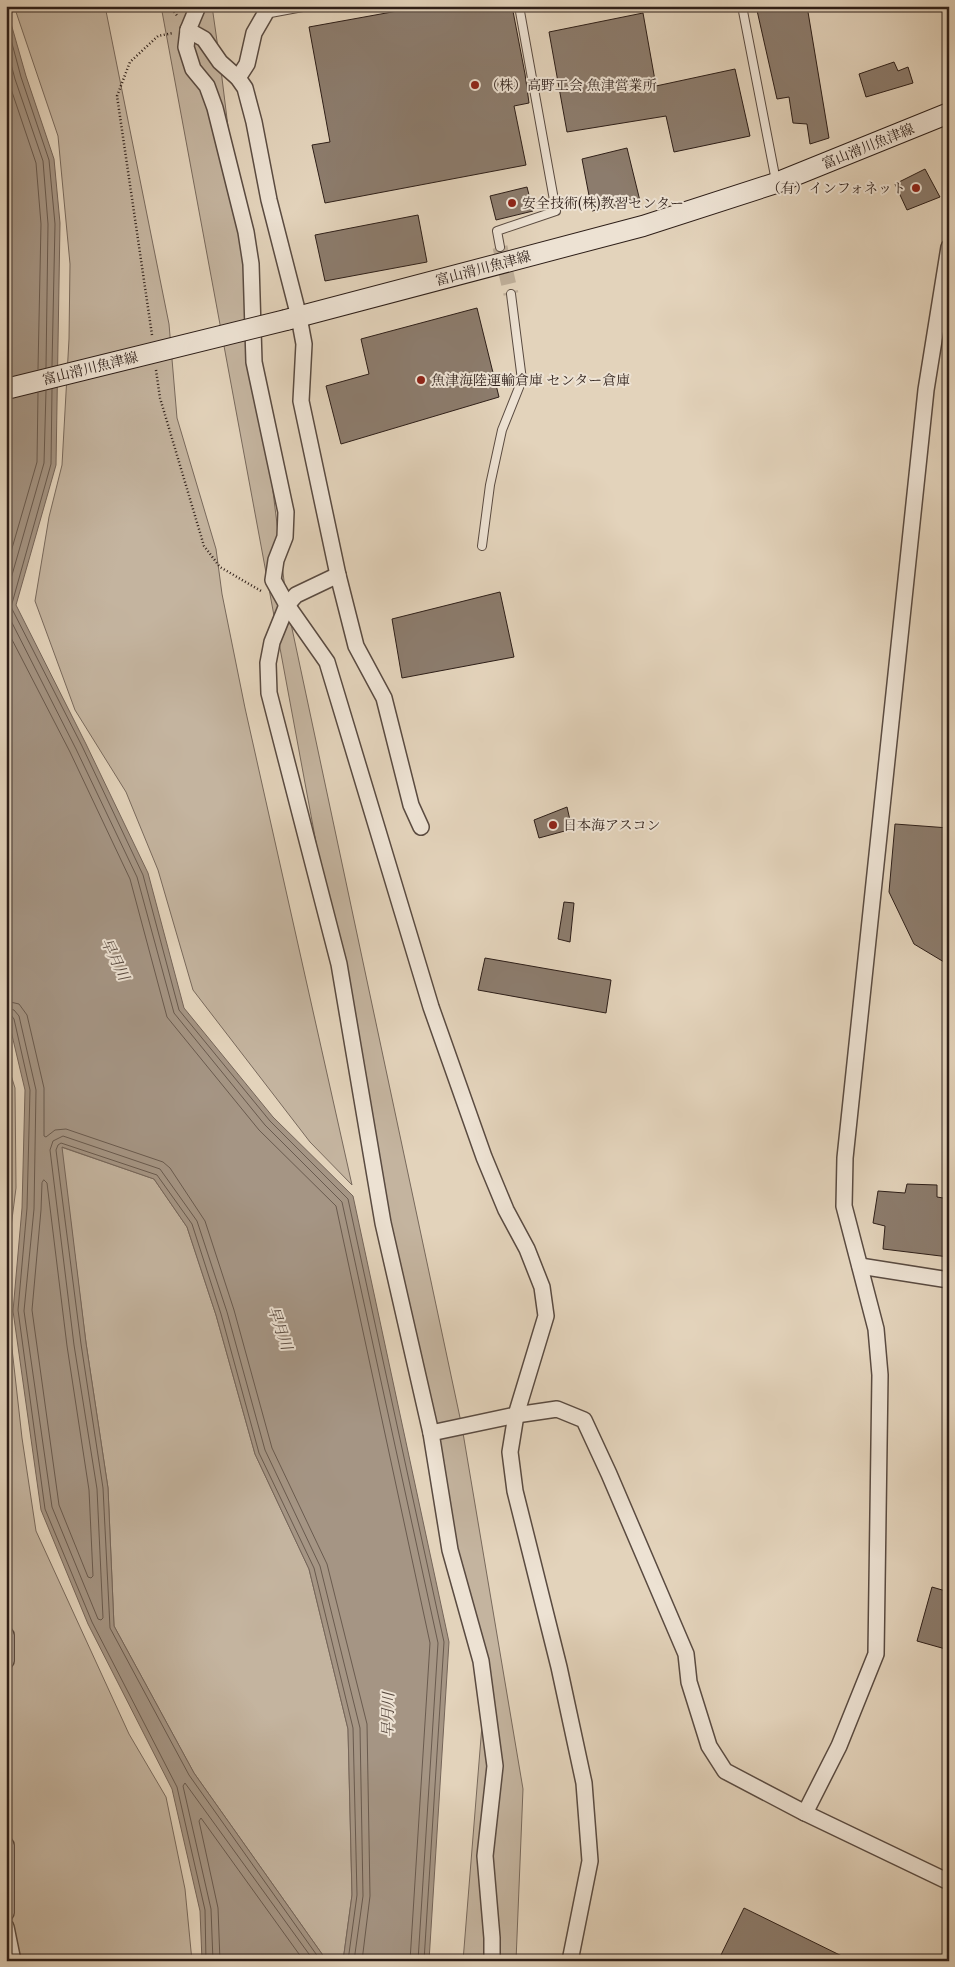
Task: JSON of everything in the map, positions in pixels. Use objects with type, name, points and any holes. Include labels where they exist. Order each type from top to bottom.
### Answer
[{"type":"main road","name":"富山滑川魚津線","points":[[6,388],[293,318],[643,226],[776,183],[949,114]]},
{"type":"street","points":[[198,6],[188,30],[186,47],[193,68],[207,86],[215,108],[246,232],[251,264],[254,362],[286,512],[286,537],[276,560],[273,580],[287,605],[327,662],[431,1007],[484,1157],[506,1210],[527,1249],[542,1287],[546,1316],[516,1415],[510,1452],[515,1491],[559,1667],[584,1783],[590,1861],[570,1961]]},
{"type":"street","points":[[238,78],[247,64],[254,32],[265,14]]},
{"type":"street","points":[[188,30],[204,39],[220,62],[238,78],[245,88],[254,122],[293,318],[304,344],[301,401],[338,576],[356,646],[384,698],[411,805],[421,827]]},
{"type":"street","points":[[805,1813],[839,1746],[876,1654],[880,1376],[876,1329],[844,1206],[845,1158],[926,390],[949,247]]},
{"type":"street","points":[[338,576],[296,595],[287,605],[272,642],[268,663],[269,693],[339,964],[384,1223],[432,1433],[450,1550],[481,1661],[495,1766],[484,1856],[492,1938],[492,1961]]},
{"type":"street","points":[[860,1266],[949,1280]]},
{"type":"street","points":[[432,1433],[516,1415],[557,1409],[584,1420],[686,1654],[689,1682],[709,1746],[725,1771],[805,1813],[949,1882]]},
{"type":"street","points":[[6,1635],[6,1661]]},
{"type":"street","points":[[6,1845],[6,1913]]},
{"type":"street","points":[[6,1927],[12,1961]]},
{"type":"lane","points":[[265,14],[308,6]]},
{"type":"lane","points":[[500,247],[497,231],[556,211],[519,6]]},
{"type":"lane","points":[[742,6],[776,183]]},
{"type":"lane","points":[[482,546],[490,486],[502,430],[522,380],[511,294]]},
{"type":"path","points":[[153,341],[117,96],[130,62],[151,42],[158,36],[188,30]]},
{"type":"path","points":[[156,370],[160,398],[204,546],[220,567],[287,605]]},
{"type":"shaded area","points":[[14,6],[105,6],[169,324],[177,418],[216,549],[222,594],[245,708],[352,1185],[310,1142],[193,990],[158,870],[126,792],[75,710],[35,601],[49,517],[62,465],[69,339],[70,264],[58,136]]},
{"type":"shaded area","points":[[161,6],[212,6],[287,605],[462,1427],[523,1789],[516,1961],[463,1961],[485,1688],[343,988]]},
{"type":"shaded area","points":[[6,1059],[15,1088],[16,1188],[6,1266]]},
{"type":"shaded area","points":[[61,1147],[154,1179],[187,1227],[216,1315],[255,1454],[309,1569],[348,1729],[352,1895],[343,1961],[327,1961],[194,1773],[114,1626],[108,1488],[86,1343]]},
{"type":"shaded area","points":[[6,1295],[22,1438],[36,1531],[129,1734],[166,1797],[185,1889],[192,1961],[6,1961]]},
{"type":"water","name":"早月川","points":[[6,6],[26,76],[54,159],[60,223],[56,465],[16,605],[148,873],[184,1008],[273,1117],[353,1196],[449,1642],[429,1961],[343,1961],[352,1895],[348,1729],[309,1569],[255,1454],[216,1315],[187,1227],[154,1179],[62,1147],[86,1343],[108,1488],[114,1626],[194,1773],[327,1961],[202,1961],[200,1911],[172,1789],[88,1624],[41,1510],[13,1311],[22,1208],[25,1090],[6,1010]]},
{"type":"building","points":[[425,6],[512,6],[529,103],[514,106],[526,165],[325,203],[312,145],[330,142],[309,27]]},
{"type":"building","points":[[756,6],[807,6],[829,138],[810,144],[807,124],[793,123],[789,97],[777,99]]},
{"type":"building","points":[[643,13],[656,86],[735,69],[750,136],[674,152],[666,116],[567,132],[549,32]]},
{"type":"building","points":[[894,62],[898,71],[908,67],[913,83],[866,97],[859,74]]},
{"type":"building","points":[[627,148],[640,201],[592,211],[582,159]]},
{"type":"building","points":[[925,169],[940,197],[907,210],[895,184]]},
{"type":"building","name":"安全技術(株)教習センター","points":[[527,187],[533,211],[496,220],[490,196]]},
{"type":"building","points":[[418,215],[427,262],[325,281],[315,235]]},
{"type":"building","name":"魚津海陸運輸倉庫 センター倉庫","points":[[477,308],[499,397],[341,444],[326,386],[369,374],[361,339]]},
{"type":"building","points":[[500,592],[514,657],[402,678],[392,619]]},
{"type":"building","name":"日本海アスコン","points":[[567,807],[572,829],[539,838],[534,820]]},
{"type":"building","points":[[895,824],[949,828],[949,965],[914,944],[889,892]]},
{"type":"building","points":[[564,902],[574,903],[570,942],[558,939]]},
{"type":"building","points":[[485,958],[611,980],[606,1013],[478,990]]},
{"type":"building","points":[[907,1184],[937,1185],[937,1197],[949,1199],[949,1257],[883,1249],[885,1226],[873,1223],[878,1191],[905,1193]]},
{"type":"building","points":[[932,1587],[949,1592],[949,1650],[917,1641]]},
{"type":"building","points":[[744,1908],[852,1961],[718,1961]]},
{"type":"tunnel","points":[[500,247],[511,294]]},
{"type":"place","name":"（株）高野工会 魚津営業所","points":[[475,85]]},
{"type":"place","name":"（有）インフォネット","points":[[916,188]]},
{"type":"place","name":"安全技術(株)教習センター","points":[[512,203]]},
{"type":"place","name":"魚津海陸運輸倉庫 センター倉庫","points":[[421,380]]},
{"type":"place","name":"日本海アスコン","points":[[553,825]]}]
